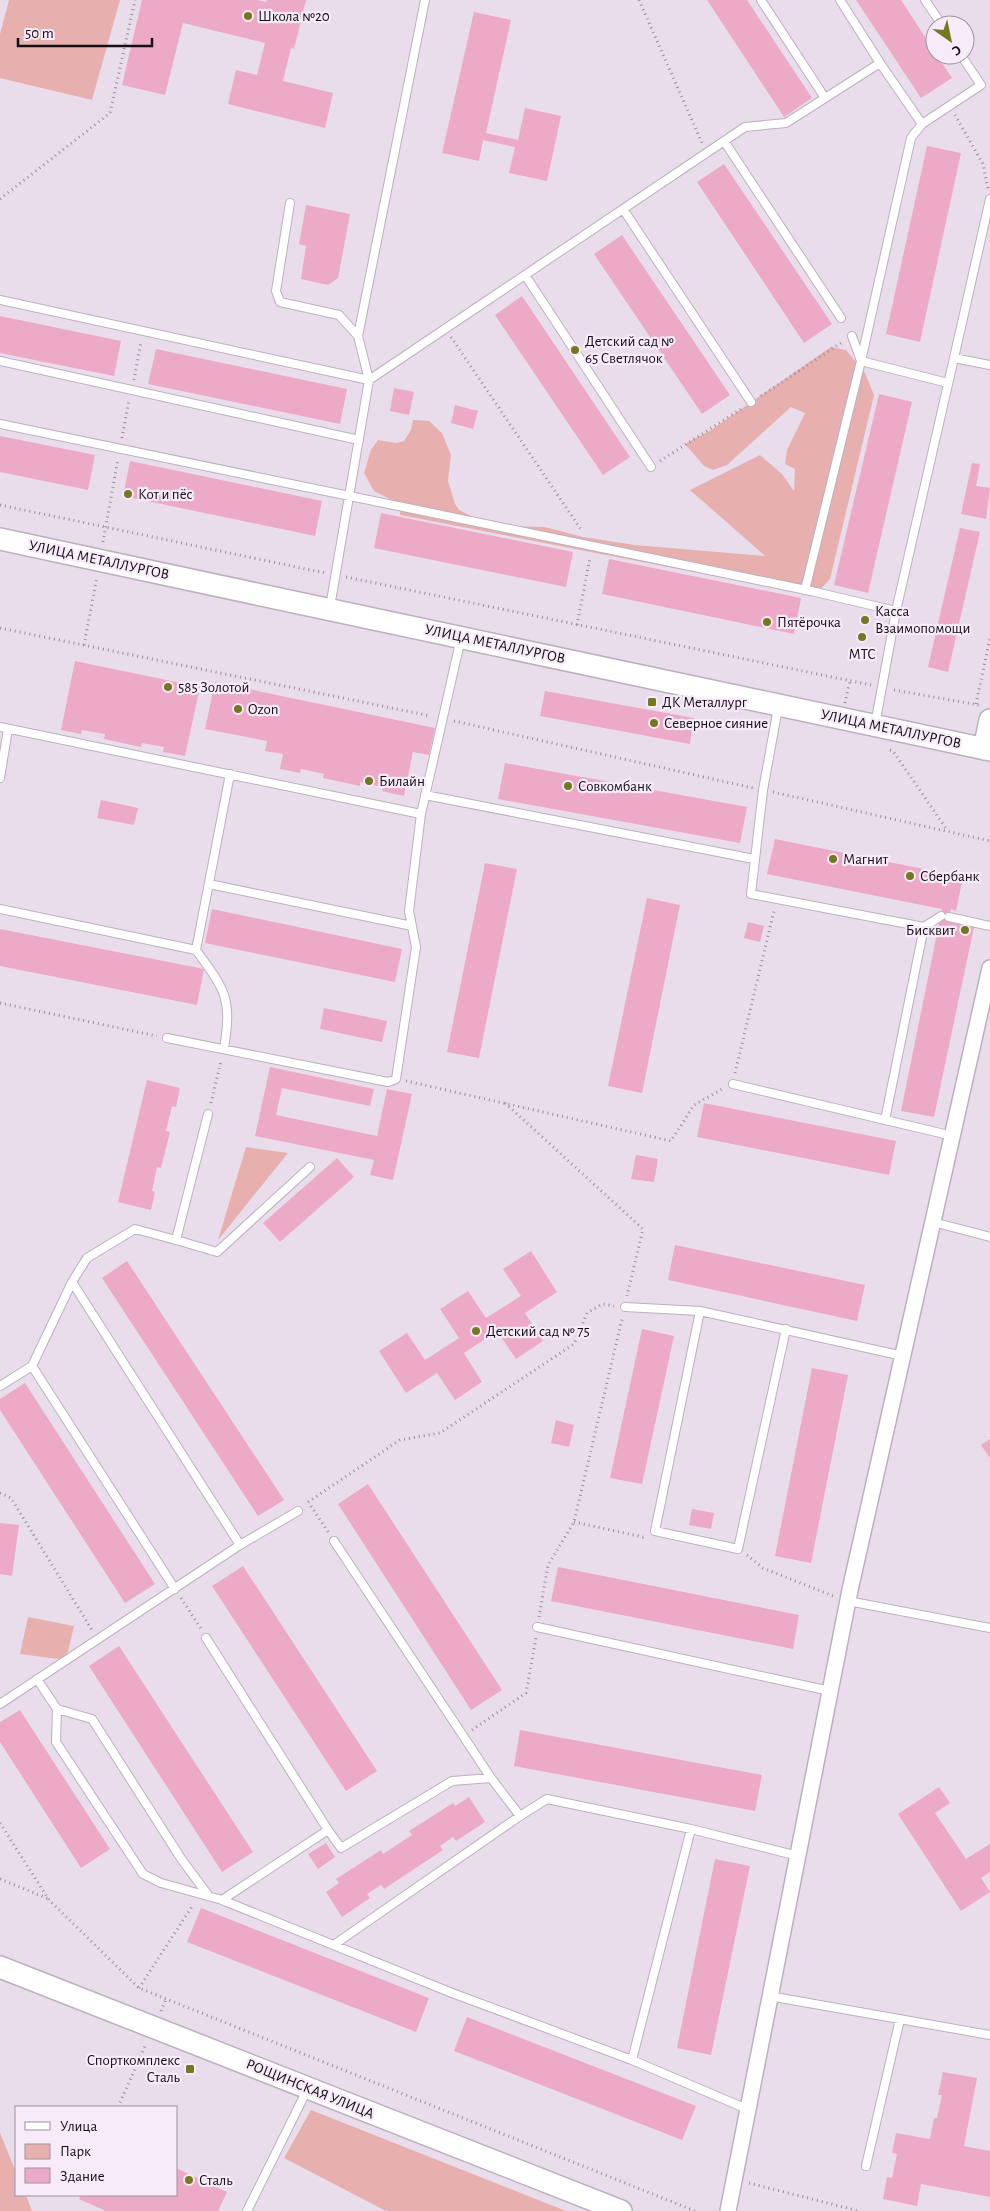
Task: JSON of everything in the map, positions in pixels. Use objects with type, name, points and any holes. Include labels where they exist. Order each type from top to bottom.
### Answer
[{"type":"main road","name":"УЛИЦА МЕТАЛЛУРГОВ","points":[[0,540],[462,636],[778,706],[987,749]]},
{"type":"main road","points":[[983,710],[987,749]]},
{"type":"main road","name":"РОЩИНСКАЯ УЛИЦА","points":[[0,1967],[621,2211]]},
{"type":"street","points":[[728,2211],[848,1601],[989,977]]},
{"type":"lane","points":[[330,609],[369,380],[358,336],[425,0]]},
{"type":"lane","points":[[761,0],[825,98]]},
{"type":"lane","points":[[840,0],[922,124]]},
{"type":"lane","points":[[925,0],[935,15]]},
{"type":"lane","points":[[0,300],[369,380],[745,127],[786,123],[880,63]]},
{"type":"lane","points":[[805,590],[861,360],[911,138],[922,124],[981,85],[968,65]]},
{"type":"lane","points":[[724,141],[841,318]]},
{"type":"lane","points":[[875,725],[896,611],[990,199]]},
{"type":"lane","points":[[290,203],[276,291],[280,302],[340,316],[358,336]]},
{"type":"lane","points":[[623,209],[750,402]]},
{"type":"lane","points":[[525,275],[651,467]]},
{"type":"lane","points":[[852,336],[861,360]]},
{"type":"lane","points":[[954,358],[990,365]]},
{"type":"lane","points":[[861,360],[948,383]]},
{"type":"lane","points":[[0,361],[359,440]]},
{"type":"lane","points":[[0,424],[805,590],[896,611]]},
{"type":"lane","points":[[167,1038],[388,1082],[396,1078],[416,947],[409,911],[421,814],[462,636]]},
{"type":"lane","points":[[778,706],[763,790],[751,894],[924,927],[945,916],[990,926]]},
{"type":"lane","points":[[0,727],[421,814]]},
{"type":"lane","points":[[0,778],[8,729]]},
{"type":"lane","points":[[196,950],[230,774]]},
{"type":"lane","points":[[425,795],[754,859]]},
{"type":"lane","points":[[210,884],[412,926]]},
{"type":"lane","points":[[0,909],[196,950],[220,985],[228,1003],[228,1023],[224,1049]]},
{"type":"lane","points":[[885,1120],[924,927]]},
{"type":"lane","points":[[733,1084],[953,1136]]},
{"type":"lane","points":[[176,1240],[208,1114]]},
{"type":"lane","points":[[0,1386],[32,1366],[72,1282],[87,1258],[135,1229],[217,1252],[310,1167]]},
{"type":"lane","points":[[933,1222],[990,1237]]},
{"type":"lane","points":[[72,1282],[240,1546]]},
{"type":"lane","points":[[625,1306],[700,1311],[903,1356]]},
{"type":"lane","points":[[700,1311],[655,1531],[738,1548],[786,1329]]},
{"type":"lane","points":[[32,1366],[175,1589]]},
{"type":"lane","points":[[0,1704],[240,1546],[298,1511]]},
{"type":"lane","points":[[334,1541],[491,1778],[520,1816]]},
{"type":"lane","points":[[848,1601],[990,1628]]},
{"type":"lane","points":[[538,1627],[830,1691]]},
{"type":"lane","points":[[206,1638],[341,1848],[452,1781],[491,1778]]},
{"type":"lane","points":[[37,1679],[57,1709],[56,1742],[142,1874],[161,1883],[222,1900],[335,1944],[452,1993],[632,2060],[747,2109]]},
{"type":"lane","points":[[57,1709],[92,1719],[205,1894]]},
{"type":"lane","points":[[335,1944],[547,1799],[691,1829],[798,1856]]},
{"type":"lane","points":[[632,2060],[691,1829]]},
{"type":"lane","points":[[222,1900],[328,1830]]},
{"type":"lane","points":[[769,1996],[990,2035]]},
{"type":"lane","points":[[866,2166],[900,2019]]},
{"type":"lane","points":[[247,2211],[308,2089]]},
{"type":"path","points":[[0,199],[110,113],[134,0]]},
{"type":"path","points":[[639,0],[706,152]]},
{"type":"path","points":[[950,106],[983,164],[990,199]]},
{"type":"path","points":[[446,328],[593,546],[577,625]]},
{"type":"path","points":[[84,645],[143,331]]},
{"type":"path","points":[[0,505],[983,710],[990,638]]},
{"type":"path","points":[[0,628],[444,718],[990,841]]},
{"type":"path","points":[[842,719],[850,681]]},
{"type":"path","points":[[884,749],[893,751],[948,831]]},
{"type":"path","points":[[396,1078],[671,1141],[694,1105],[733,1084],[777,899]]},
{"type":"path","points":[[0,1003],[167,1038]]},
{"type":"path","points":[[208,1114],[224,1049]]},
{"type":"path","points":[[463,1736],[526,1693],[548,1565],[574,1522],[643,1229],[505,1103]]},
{"type":"path","points":[[298,1511],[308,1502],[400,1440],[440,1433],[574,1344],[587,1312],[603,1304],[625,1306]]},
{"type":"path","points":[[0,1493],[11,1498],[98,1639]]},
{"type":"path","points":[[308,1502],[334,1541]]},
{"type":"path","points":[[574,1522],[643,1537],[655,1531]]},
{"type":"path","points":[[738,1548],[763,1568],[848,1601]]},
{"type":"path","points":[[175,1589],[206,1638]]},
{"type":"path","points":[[0,1823],[49,1900],[139,1988],[695,2211]]},
{"type":"path","points":[[0,1880],[49,1900]]},
{"type":"path","points":[[139,1988],[205,1894]]},
{"type":"path","points":[[118,2106],[166,1999]]},
{"type":"path","points":[[734,2179],[860,2211]]},
{"type":"green space","points":[[9,0],[120,0],[92,100],[0,78],[0,34]]},
{"type":"green space","points":[[831,347],[846,350],[865,373],[874,395],[830,579],[817,593],[803,593],[400,515],[400,504],[374,491],[364,473],[371,450],[378,440],[396,443],[404,441],[411,430],[413,420],[429,421],[442,433],[451,455],[448,481],[455,504],[459,510],[479,520],[503,526],[545,527],[583,537],[635,545],[765,556],[690,490],[760,455],[782,474],[794,491],[795,469],[785,464],[787,450],[805,413],[791,407],[727,465],[713,470],[704,466],[685,444],[711,430]]},
{"type":"green space","points":[[246,1147],[288,1153],[218,1240]]},
{"type":"green space","points":[[28,1617],[74,1626],[66,1660],[20,1654]]},
{"type":"green space","points":[[311,2110],[566,2211],[386,2211],[284,2158]]},
{"type":"green space","points":[[0,2133],[15,2170],[15,2196],[26,2196],[32,2211],[0,2211]]},
{"type":"building","points":[[142,0],[257,0],[266,2],[267,0],[306,0],[294,49],[291,48],[283,81],[333,93],[325,128],[228,104],[236,70],[257,75],[265,43],[183,23],[165,95],[122,85]]},
{"type":"building","points":[[707,0],[747,0],[812,98],[784,117]]},
{"type":"building","points":[[856,0],[901,0],[925,37],[925,65],[944,65],[952,78],[921,98]]},
{"type":"building","points":[[474,12],[511,20],[486,133],[518,140],[525,108],[561,116],[547,181],[509,173],[515,147],[483,140],[479,161],[442,153]]},
{"type":"building","points":[[927,146],[961,153],[920,342],[886,334]]},
{"type":"building","points":[[724,164],[832,324],[804,343],[697,182]]},
{"type":"building","points":[[306,205],[350,214],[338,278],[328,285],[301,279],[306,246],[299,244]]},
{"type":"building","points":[[622,235],[730,395],[702,414],[594,254]]},
{"type":"building","points":[[522,296],[630,457],[603,475],[495,315]]},
{"type":"building","points":[[0,316],[121,341],[114,376],[0,353]]},
{"type":"building","points":[[156,349],[347,389],[340,424],[148,384]]},
{"type":"building","points":[[394,388],[414,392],[409,415],[390,411]]},
{"type":"building","points":[[879,394],[912,402],[868,593],[834,585]]},
{"type":"building","points":[[455,405],[478,411],[473,429],[451,423]]},
{"type":"building","points":[[0,436],[95,455],[88,490],[0,472]]},
{"type":"building","points":[[130,461],[322,501],[315,536],[123,496]]},
{"type":"building","points":[[972,463],[980,464],[976,486],[990,488],[986,519],[961,514]]},
{"type":"building","points":[[381,513],[573,552],[566,587],[374,548]]},
{"type":"building","points":[[960,528],[980,532],[948,672],[928,667]]},
{"type":"building","points":[[609,559],[801,598],[794,634],[602,594]]},
{"type":"building","points":[[75,661],[200,687],[185,756],[163,752],[164,747],[142,743],[141,747],[104,739],[105,734],[82,730],[81,734],[61,730]]},
{"type":"building","points":[[215,682],[435,728],[429,755],[413,752],[404,796],[382,791],[383,787],[360,782],[360,786],[323,778],[324,774],[301,769],[300,773],[280,769],[283,754],[265,751],[267,741],[205,729]]},
{"type":"building","points":[[545,691],[694,718],[690,744],[540,716]]},
{"type":"building","points":[[505,763],[747,807],[740,843],[498,799]]},
{"type":"building","points":[[101,800],[138,808],[134,825],[97,818]]},
{"type":"building","points":[[775,839],[963,877],[956,911],[951,909],[948,922],[974,927],[934,1117],[901,1111],[942,909],[767,874]]},
{"type":"building","points":[[485,863],[517,869],[479,1058],[447,1052]]},
{"type":"building","points":[[647,898],[680,905],[642,1093],[608,1086]]},
{"type":"building","points":[[212,909],[402,949],[395,982],[205,943]]},
{"type":"building","points":[[748,922],[764,926],[760,942],[744,938]]},
{"type":"building","points":[[0,929],[204,969],[197,1005],[0,966]]},
{"type":"building","points":[[324,1008],[387,1021],[382,1042],[320,1029]]},
{"type":"building","points":[[270,1067],[374,1089],[370,1106],[282,1088],[276,1115],[377,1136],[387,1089],[412,1094],[393,1180],[370,1175],[374,1160],[255,1136]]},
{"type":"building","points":[[147,1080],[180,1088],[176,1107],[172,1106],[166,1131],[170,1132],[161,1168],[157,1167],[152,1191],[155,1192],[151,1210],[118,1202]]},
{"type":"building","points":[[704,1103],[896,1141],[889,1175],[697,1137]]},
{"type":"building","points":[[636,1155],[658,1159],[654,1182],[631,1179]]},
{"type":"building","points":[[337,1158],[354,1177],[280,1242],[263,1223]]},
{"type":"building","points":[[675,1245],[865,1285],[857,1321],[668,1280]]},
{"type":"building","points":[[531,1251],[557,1292],[525,1313],[543,1341],[516,1359],[497,1331],[464,1353],[482,1382],[455,1400],[437,1373],[406,1393],[379,1351],[407,1333],[425,1360],[459,1338],[440,1309],[468,1291],[486,1318],[521,1296],[503,1269]]},
{"type":"building","points":[[127,1261],[284,1500],[258,1516],[102,1278]]},
{"type":"building","points":[[642,1329],[674,1336],[642,1484],[610,1478]]},
{"type":"building","points":[[812,1368],[848,1375],[811,1563],[775,1556]]},
{"type":"building","points":[[25,1383],[155,1584],[125,1603],[0,1410],[0,1399]]},
{"type":"building","points":[[556,1420],[574,1425],[569,1447],[551,1443]]},
{"type":"building","points":[[990,1439],[990,1458],[981,1445]]},
{"type":"building","points":[[368,1484],[502,1690],[471,1710],[338,1504]]},
{"type":"building","points":[[692,1509],[714,1513],[711,1529],[689,1525]]},
{"type":"building","points":[[0,1523],[19,1525],[12,1576],[0,1574]]},
{"type":"building","points":[[243,1566],[377,1771],[346,1791],[212,1586]]},
{"type":"building","points":[[558,1567],[799,1615],[793,1649],[551,1601]]},
{"type":"building","points":[[119,1646],[253,1852],[222,1872],[89,1666]]},
{"type":"building","points":[[20,1710],[110,1849],[81,1868],[0,1742],[0,1722]]},
{"type":"building","points":[[520,1730],[762,1775],[755,1811],[514,1766]]},
{"type":"building","points":[[939,1787],[950,1803],[935,1813],[966,1859],[990,1844],[990,1872],[981,1878],[990,1892],[961,1911],[898,1814]]},
{"type":"building","points":[[469,1797],[485,1822],[456,1841],[453,1837],[440,1846],[443,1850],[384,1889],[381,1885],[367,1894],[370,1898],[342,1917],[326,1892],[339,1883],[336,1879],[381,1850],[383,1854],[412,1835],[409,1831],[453,1803],[455,1806]]},
{"type":"building","points":[[326,1843],[335,1857],[318,1869],[308,1854]]},
{"type":"building","points":[[715,1859],[750,1866],[711,2055],[677,2048]]},
{"type":"building","points":[[201,1908],[429,1998],[416,2032],[187,1942]]},
{"type":"building","points":[[467,2017],[696,2106],[682,2140],[454,2051]]},
{"type":"building","points":[[943,2072],[977,2078],[964,2146],[990,2151],[990,2197],[921,2184],[917,2206],[883,2199],[887,2177],[892,2178],[897,2154],[892,2153],[896,2133],[930,2139],[934,2118],[937,2118],[942,2095],[938,2095]]},
{"type":"building","name":"Сталь","points":[[178,2169],[227,2192],[218,2211],[106,2211],[79,2199],[80,2196],[178,2196]]},
{"type":"place","name":"Школа №20","points":[[248,16]]},
{"type":"place","name":"Детский сад № 65 Светлячок","points":[[575,350]]},
{"type":"place","name":"Кот и пёс","points":[[128,494]]},
{"type":"place","name":"Касса Взаимопомощи","points":[[865,620]]},
{"type":"place","name":"Пятёрочка","points":[[767,622]]},
{"type":"place","name":"МТС","points":[[862,637]]},
{"type":"place","name":"585 Золотой","points":[[168,687]]},
{"type":"place","name":"ДК Металлург","points":[[652,702]]},
{"type":"place","name":"Ozon","points":[[238,709]]},
{"type":"place","name":"Северное сияние","points":[[654,723]]},
{"type":"place","name":"Билайн","points":[[369,781]]},
{"type":"place","name":"Совкомбанк","points":[[568,786]]},
{"type":"place","name":"Магнит","points":[[833,859]]},
{"type":"place","name":"Сбербанк","points":[[910,876]]},
{"type":"place","name":"Бисквит","points":[[965,930]]},
{"type":"place","name":"Детский сад № 75","points":[[476,1331]]},
{"type":"place","name":"Спорткомплекс Сталь","points":[[190,2069]]},
{"type":"place","name":"Сталь","points":[[189,2180]]}]
